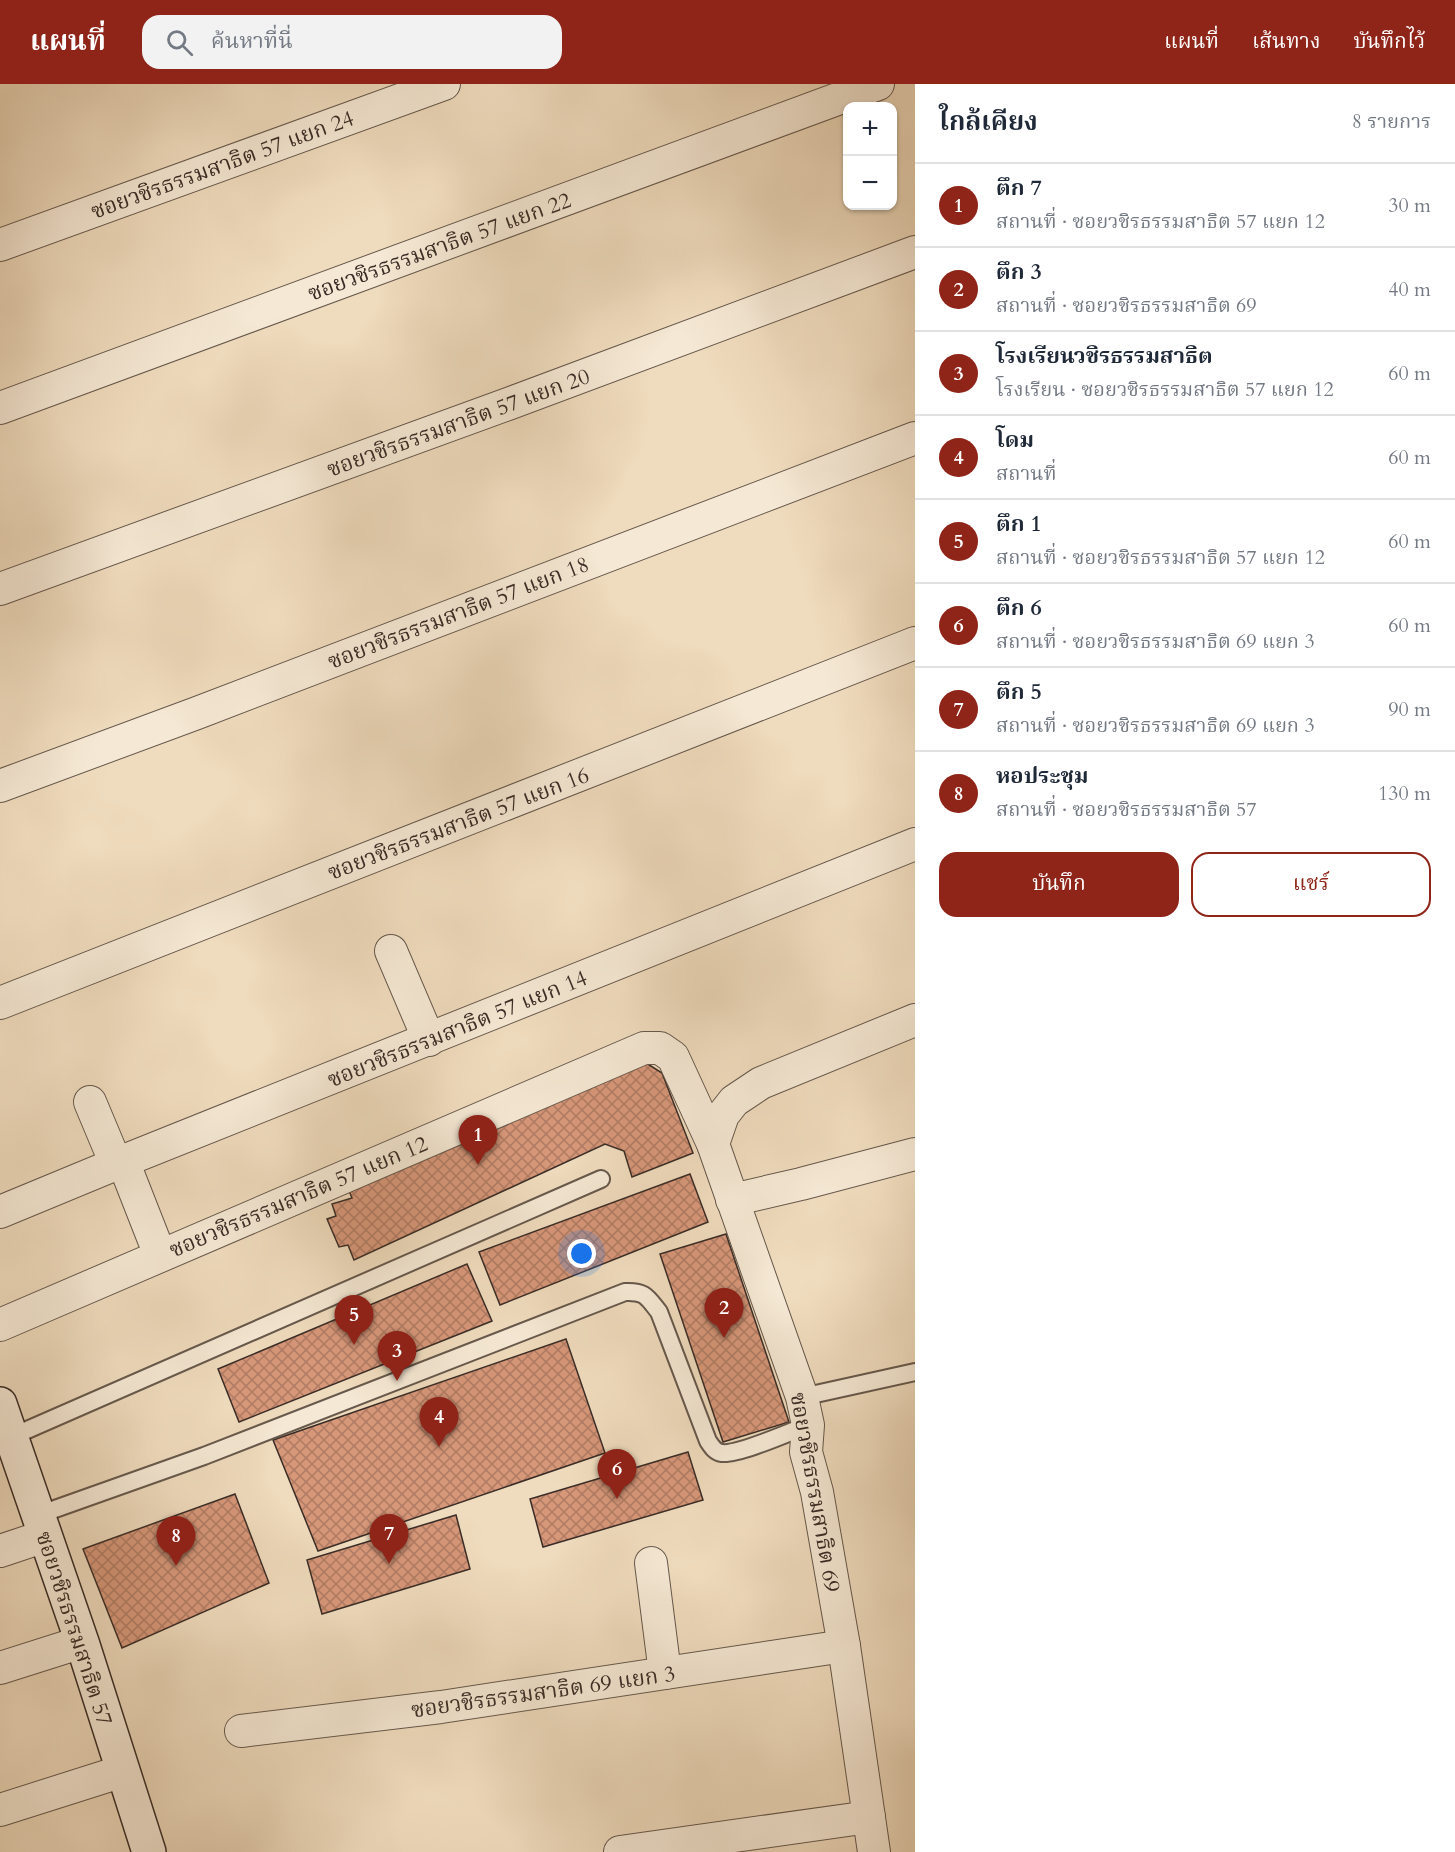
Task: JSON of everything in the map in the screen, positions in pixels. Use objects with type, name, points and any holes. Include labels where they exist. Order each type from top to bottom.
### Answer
[{"type":"street","name":"ซอยวชิรธรรมสาธิต 57 แยก 24","points":[[0,244],[444,84]]},
{"type":"street","name":"ซอยวชิรธรรมสาธิต 57 แยก 22","points":[[0,408],[878,84]]},
{"type":"street","name":"ซอยวชิรธรรมสาธิต 57 แยก 20","points":[[0,589],[508,404],[915,252]]},
{"type":"street","name":"ซอยวชิรธรรมสาธิต 57 แยก 18","points":[[0,786],[915,438]]},
{"type":"street","name":"ซอยวชิรธรรมสาธิต 57 แยก 16","points":[[0,1003],[915,643]]},
{"type":"street","name":"ซอยวชิรธรรมสาธิต 57 แยก 14","points":[[0,1212],[915,844]]},
{"type":"street","points":[[391,951],[429,1040]]},
{"type":"street","points":[[713,1144],[723,1115],[734,1101],[762,1083],[915,1020]]},
{"type":"street","name":"ซอยวชิรธรรมสาธิต 57 แยก 12","points":[[0,1325],[644,1048],[660,1048],[673,1057],[713,1144]]},
{"type":"street","points":[[90,1102],[154,1240]]},
{"type":"street","name":"ซอยวชิรธรรมสาธิต 69","points":[[713,1144],[805,1411],[806,1452],[817,1492],[844,1646],[874,1852]]},
{"type":"street","points":[[732,1200],[915,1154]]},
{"type":"street","name":"ซอยวชิรธรรมสาธิต 57","points":[[0,1404],[6,1439],[41,1525],[82,1642],[149,1852]]},
{"type":"street","points":[[0,1551],[41,1525]]},
{"type":"street","points":[[651,1563],[665,1673]]},
{"type":"street","points":[[0,1668],[82,1642]]},
{"type":"street","name":"ซอยวชิรธรรมสาธิต 69 แยก 3","points":[[241,1731],[441,1707],[844,1646]]},
{"type":"street","points":[[0,1810],[123,1771]]},
{"type":"street","points":[[620,1852],[869,1817]]},
{"type":"lane","points":[[6,1439],[601,1179]]},
{"type":"lane","points":[[41,1525],[204,1456],[625,1292],[639,1291],[647,1296],[659,1312],[708,1441],[715,1451],[724,1454],[756,1445],[805,1411],[915,1372]]},
{"type":"building","points":[[643,1061],[662,1073],[693,1153],[632,1177],[624,1151],[605,1144],[354,1260],[348,1245],[339,1247],[327,1219],[336,1216],[332,1204],[352,1198],[347,1186]]},
{"type":"building","points":[[690,1174],[708,1222],[500,1305],[479,1252]]},
{"type":"building","points":[[726,1234],[789,1422],[723,1442],[660,1254]]},
{"type":"building","points":[[467,1264],[492,1321],[239,1422],[218,1369]]},
{"type":"building","points":[[566,1339],[605,1453],[318,1551],[273,1440]]},
{"type":"building","points":[[688,1452],[703,1500],[543,1547],[530,1499]]},
{"type":"building","points":[[235,1494],[269,1583],[122,1648],[83,1549]]},
{"type":"building","points":[[456,1515],[470,1569],[322,1614],[307,1560]]},
{"type":"place","name":"ตึก 7","points":[[478,1165]]},
{"type":"place","name":"ตึก 3","points":[[724,1338]]},
{"type":"place","name":"ตึก 1","points":[[354,1345]]},
{"type":"place","name":"โรงเรียนวชิรธรรมสาธิต","points":[[397,1381]]},
{"type":"place","name":"โดม","points":[[439,1447]]},
{"type":"place","name":"ตึก 6","points":[[617,1499]]},
{"type":"place","name":"ตึก 5","points":[[389,1564]]},
{"type":"place","name":"หอประชุม","points":[[176,1566]]}]
